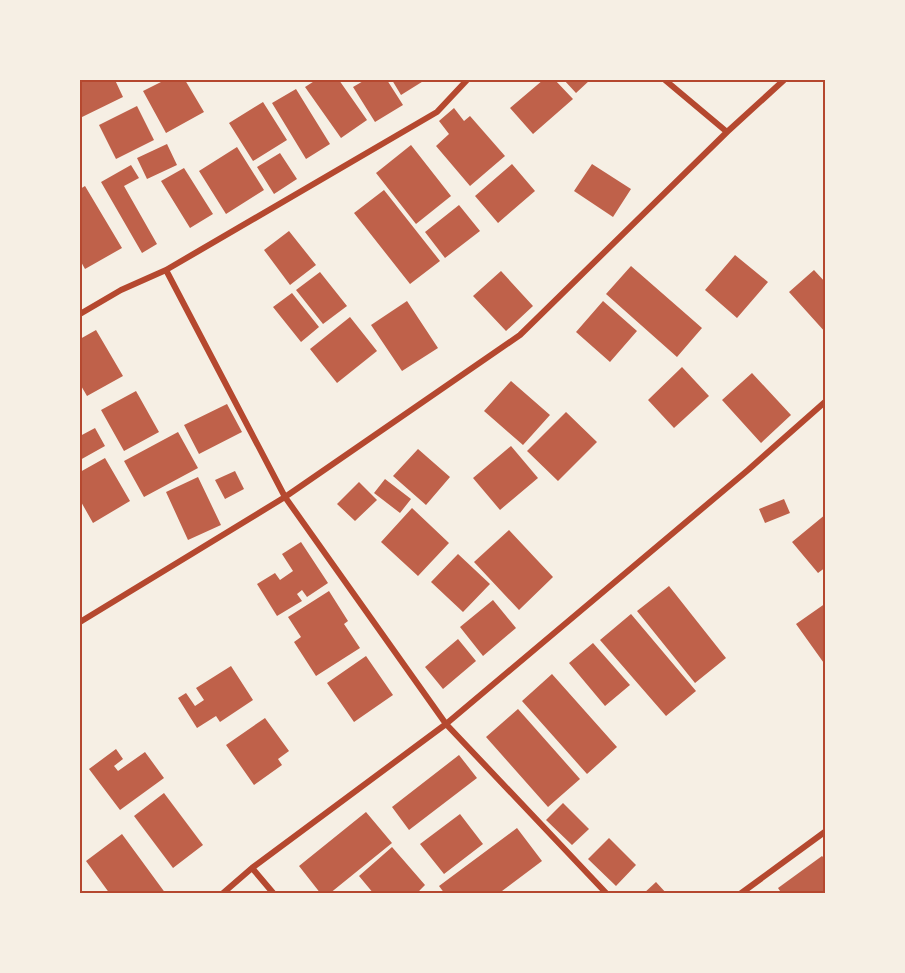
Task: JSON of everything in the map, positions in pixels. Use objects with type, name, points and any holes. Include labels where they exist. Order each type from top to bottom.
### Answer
[{"type":"street","points":[[80,314],[121,290],[166,270],[437,112],[466,80]]},
{"type":"street","points":[[665,80],[727,132]]},
{"type":"street","points":[[80,622],[285,497],[520,335],[727,132],[784,80]]},
{"type":"street","points":[[166,270],[285,497],[446,724],[608,894]]},
{"type":"street","points":[[222,894],[252,868],[446,724],[739,478],[825,401]]},
{"type":"street","points":[[740,894],[825,831]]},
{"type":"street","points":[[252,868],[274,894]]},
{"type":"building","points":[[80,80],[115,80],[123,97],[80,118]]},
{"type":"building","points":[[165,80],[185,80],[204,112],[166,133],[143,91]]},
{"type":"building","points":[[316,80],[339,80],[367,120],[341,138],[305,87]]},
{"type":"building","points":[[365,80],[387,80],[403,105],[375,122],[353,87]]},
{"type":"building","points":[[392,80],[425,80],[401,95]]},
{"type":"building","points":[[543,80],[555,80],[573,99],[533,134],[510,108]]},
{"type":"building","points":[[564,80],[590,80],[576,93]]},
{"type":"building","points":[[296,89],[330,144],[306,159],[272,103]]},
{"type":"building","points":[[263,102],[287,140],[253,161],[229,123]]},
{"type":"building","points":[[137,106],[154,140],[116,159],[99,125]]},
{"type":"building","points":[[454,108],[464,121],[470,116],[505,156],[470,186],[436,146],[449,134],[439,121]]},
{"type":"building","points":[[167,144],[177,165],[147,179],[137,158]]},
{"type":"building","points":[[411,145],[451,196],[416,224],[376,173]]},
{"type":"building","points":[[237,147],[264,190],[226,214],[199,171]]},
{"type":"building","points":[[280,153],[297,179],[274,194],[257,167]]},
{"type":"building","points":[[512,164],[535,191],[498,223],[475,196]]},
{"type":"building","points":[[592,164],[631,189],[613,217],[574,191]]},
{"type":"building","points":[[131,165],[139,178],[124,186],[157,244],[142,253],[101,182]]},
{"type":"building","points":[[184,168],[213,214],[190,228],[161,181]]},
{"type":"building","points":[[85,186],[122,248],[85,269],[80,260],[80,189]]},
{"type":"building","points":[[384,190],[440,261],[410,284],[354,213]]},
{"type":"building","points":[[459,205],[480,231],[445,258],[425,232]]},
{"type":"building","points":[[289,231],[316,265],[290,285],[264,250]]},
{"type":"building","points":[[735,255],[768,282],[737,318],[705,290]]},
{"type":"building","points":[[631,266],[702,328],[677,357],[606,294]]},
{"type":"building","points":[[814,270],[826,283],[826,333],[789,292]]},
{"type":"building","points":[[501,271],[533,306],[506,331],[473,296]]},
{"type":"building","points":[[320,272],[347,306],[323,324],[296,290]]},
{"type":"building","points":[[292,293],[319,327],[301,342],[273,307]]},
{"type":"building","points":[[407,301],[438,348],[402,371],[371,325]]},
{"type":"building","points":[[603,301],[637,331],[610,362],[576,332]]},
{"type":"building","points":[[350,317],[377,351],[337,383],[310,349]]},
{"type":"building","points":[[96,330],[123,376],[87,396],[80,384],[80,339]]},
{"type":"building","points":[[682,367],[709,396],[674,428],[648,400]]},
{"type":"building","points":[[752,373],[791,415],[761,443],[722,400]]},
{"type":"building","points":[[511,381],[550,415],[523,445],[484,411]]},
{"type":"building","points":[[136,391],[159,432],[124,451],[101,410]]},
{"type":"building","points":[[227,404],[242,432],[199,454],[184,425]]},
{"type":"building","points":[[566,412],[597,442],[558,481],[527,451]]},
{"type":"building","points":[[95,428],[105,446],[80,460],[80,436]]},
{"type":"building","points":[[178,432],[198,468],[144,497],[124,461]]},
{"type":"building","points":[[511,446],[538,478],[500,510],[473,478]]},
{"type":"building","points":[[418,449],[450,477],[426,505],[393,476]]},
{"type":"building","points":[[105,458],[130,501],[93,523],[80,500],[80,472]]},
{"type":"building","points":[[235,471],[244,489],[225,499],[215,480]]},
{"type":"building","points":[[198,477],[221,525],[188,540],[166,492]]},
{"type":"building","points":[[385,479],[411,499],[400,513],[374,493]]},
{"type":"building","points":[[359,482],[377,500],[355,521],[337,504]]},
{"type":"building","points":[[784,499],[790,513],[765,523],[759,509]]},
{"type":"building","points":[[412,508],[449,543],[418,576],[381,542]]},
{"type":"building","points":[[826,514],[826,567],[818,573],[792,542]]},
{"type":"building","points":[[509,530],[553,577],[519,610],[474,562]]},
{"type":"building","points":[[301,542],[328,583],[307,597],[302,590],[297,594],[302,601],[277,616],[257,584],[275,573],[280,580],[293,571],[282,554]]},
{"type":"building","points":[[458,554],[490,584],[463,612],[431,582]]},
{"type":"building","points":[[669,586],[726,658],[695,683],[637,611]]},
{"type":"building","points":[[329,591],[348,621],[344,624],[360,648],[316,676],[294,642],[301,637],[288,617]]},
{"type":"building","points":[[493,600],[516,628],[483,656],[460,627]]},
{"type":"building","points":[[826,603],[826,666],[796,624]]},
{"type":"building","points":[[631,614],[696,691],[666,716],[600,640]]},
{"type":"building","points":[[458,639],[476,661],[443,689],[425,667]]},
{"type":"building","points":[[593,643],[630,685],[605,706],[569,663]]},
{"type":"building","points":[[366,656],[393,695],[354,722],[327,683]]},
{"type":"building","points":[[231,666],[253,700],[220,722],[216,716],[197,728],[178,698],[186,693],[195,706],[204,700],[196,688]]},
{"type":"building","points":[[552,674],[617,747],[587,774],[522,701]]},
{"type":"building","points":[[518,709],[580,779],[548,807],[486,737]]},
{"type":"building","points":[[265,718],[289,751],[278,759],[282,765],[254,785],[226,745]]},
{"type":"building","points":[[116,749],[123,759],[114,766],[118,771],[145,752],[164,778],[120,810],[89,769]]},
{"type":"building","points":[[459,755],[477,778],[409,830],[392,807]]},
{"type":"building","points":[[164,793],[203,845],[173,868],[134,816]]},
{"type":"building","points":[[563,803],[589,829],[572,845],[546,820]]},
{"type":"building","points":[[366,812],[392,843],[329,894],[321,894],[299,866]]},
{"type":"building","points":[[460,814],[483,844],[444,874],[420,844]]},
{"type":"building","points":[[517,828],[542,861],[498,894],[445,894],[439,886]]},
{"type":"building","points":[[122,834],[166,894],[110,894],[86,861]]},
{"type":"building","points":[[609,838],[636,865],[616,886],[588,859]]},
{"type":"building","points":[[392,847],[425,885],[416,894],[374,894],[359,876]]},
{"type":"building","points":[[822,856],[826,860],[826,894],[782,894],[778,888]]},
{"type":"building","points":[[656,882],[667,894],[643,894]]}]
